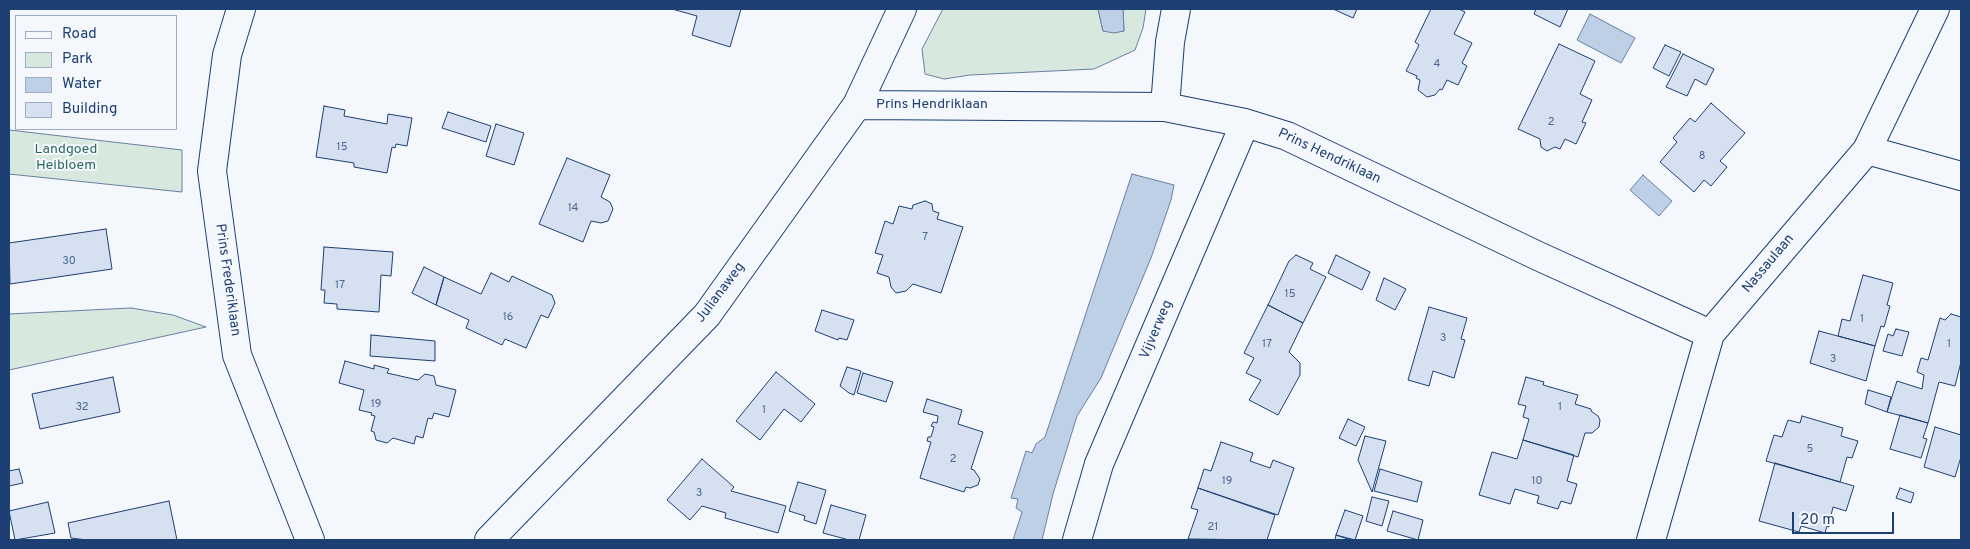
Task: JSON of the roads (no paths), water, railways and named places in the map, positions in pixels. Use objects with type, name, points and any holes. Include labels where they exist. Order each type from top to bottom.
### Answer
[{"type":"street","name":"Prins Frederiklaan","points":[[241,9],[227,55],[212,171],[214,190],[237,356],[310,540]]},
{"type":"street","name":"Julianaweg","points":[[489,540],[707,315],[857,105],[902,9]]},
{"type":"street","points":[[1165,107],[1170,42],[1176,9]]},
{"type":"street","name":"Nassaulaan","points":[[1651,540],[1710,334],[1866,150],[1935,9]]},
{"type":"street","name":"Prins Hendriklaan","points":[[857,105],[1165,107],[1245,123],[1287,136],[1538,256],[1710,334]]},
{"type":"street","name":"Vijverweg","points":[[1076,540],[1099,464],[1245,123]]},
{"type":"street","points":[[1866,150],[1961,176]]},
{"type":"water","points":[[1098,9],[1123,9],[1124,31],[1114,33],[1103,31]]},
{"type":"water","points":[[1590,14],[1635,38],[1621,63],[1577,40]]},
{"type":"water","points":[[1132,174],[1174,185],[1171,200],[1151,258],[1101,378],[1077,416],[1053,494],[1042,540],[1013,540],[1022,512],[1016,508],[1018,499],[1011,498],[1026,451],[1032,453],[1036,444],[1045,437]]},
{"type":"water","points":[[1643,175],[1672,201],[1659,216],[1630,190]]},
{"type":"park label","name":"Landgoed Heibloem","points":[[66,158]]}]
